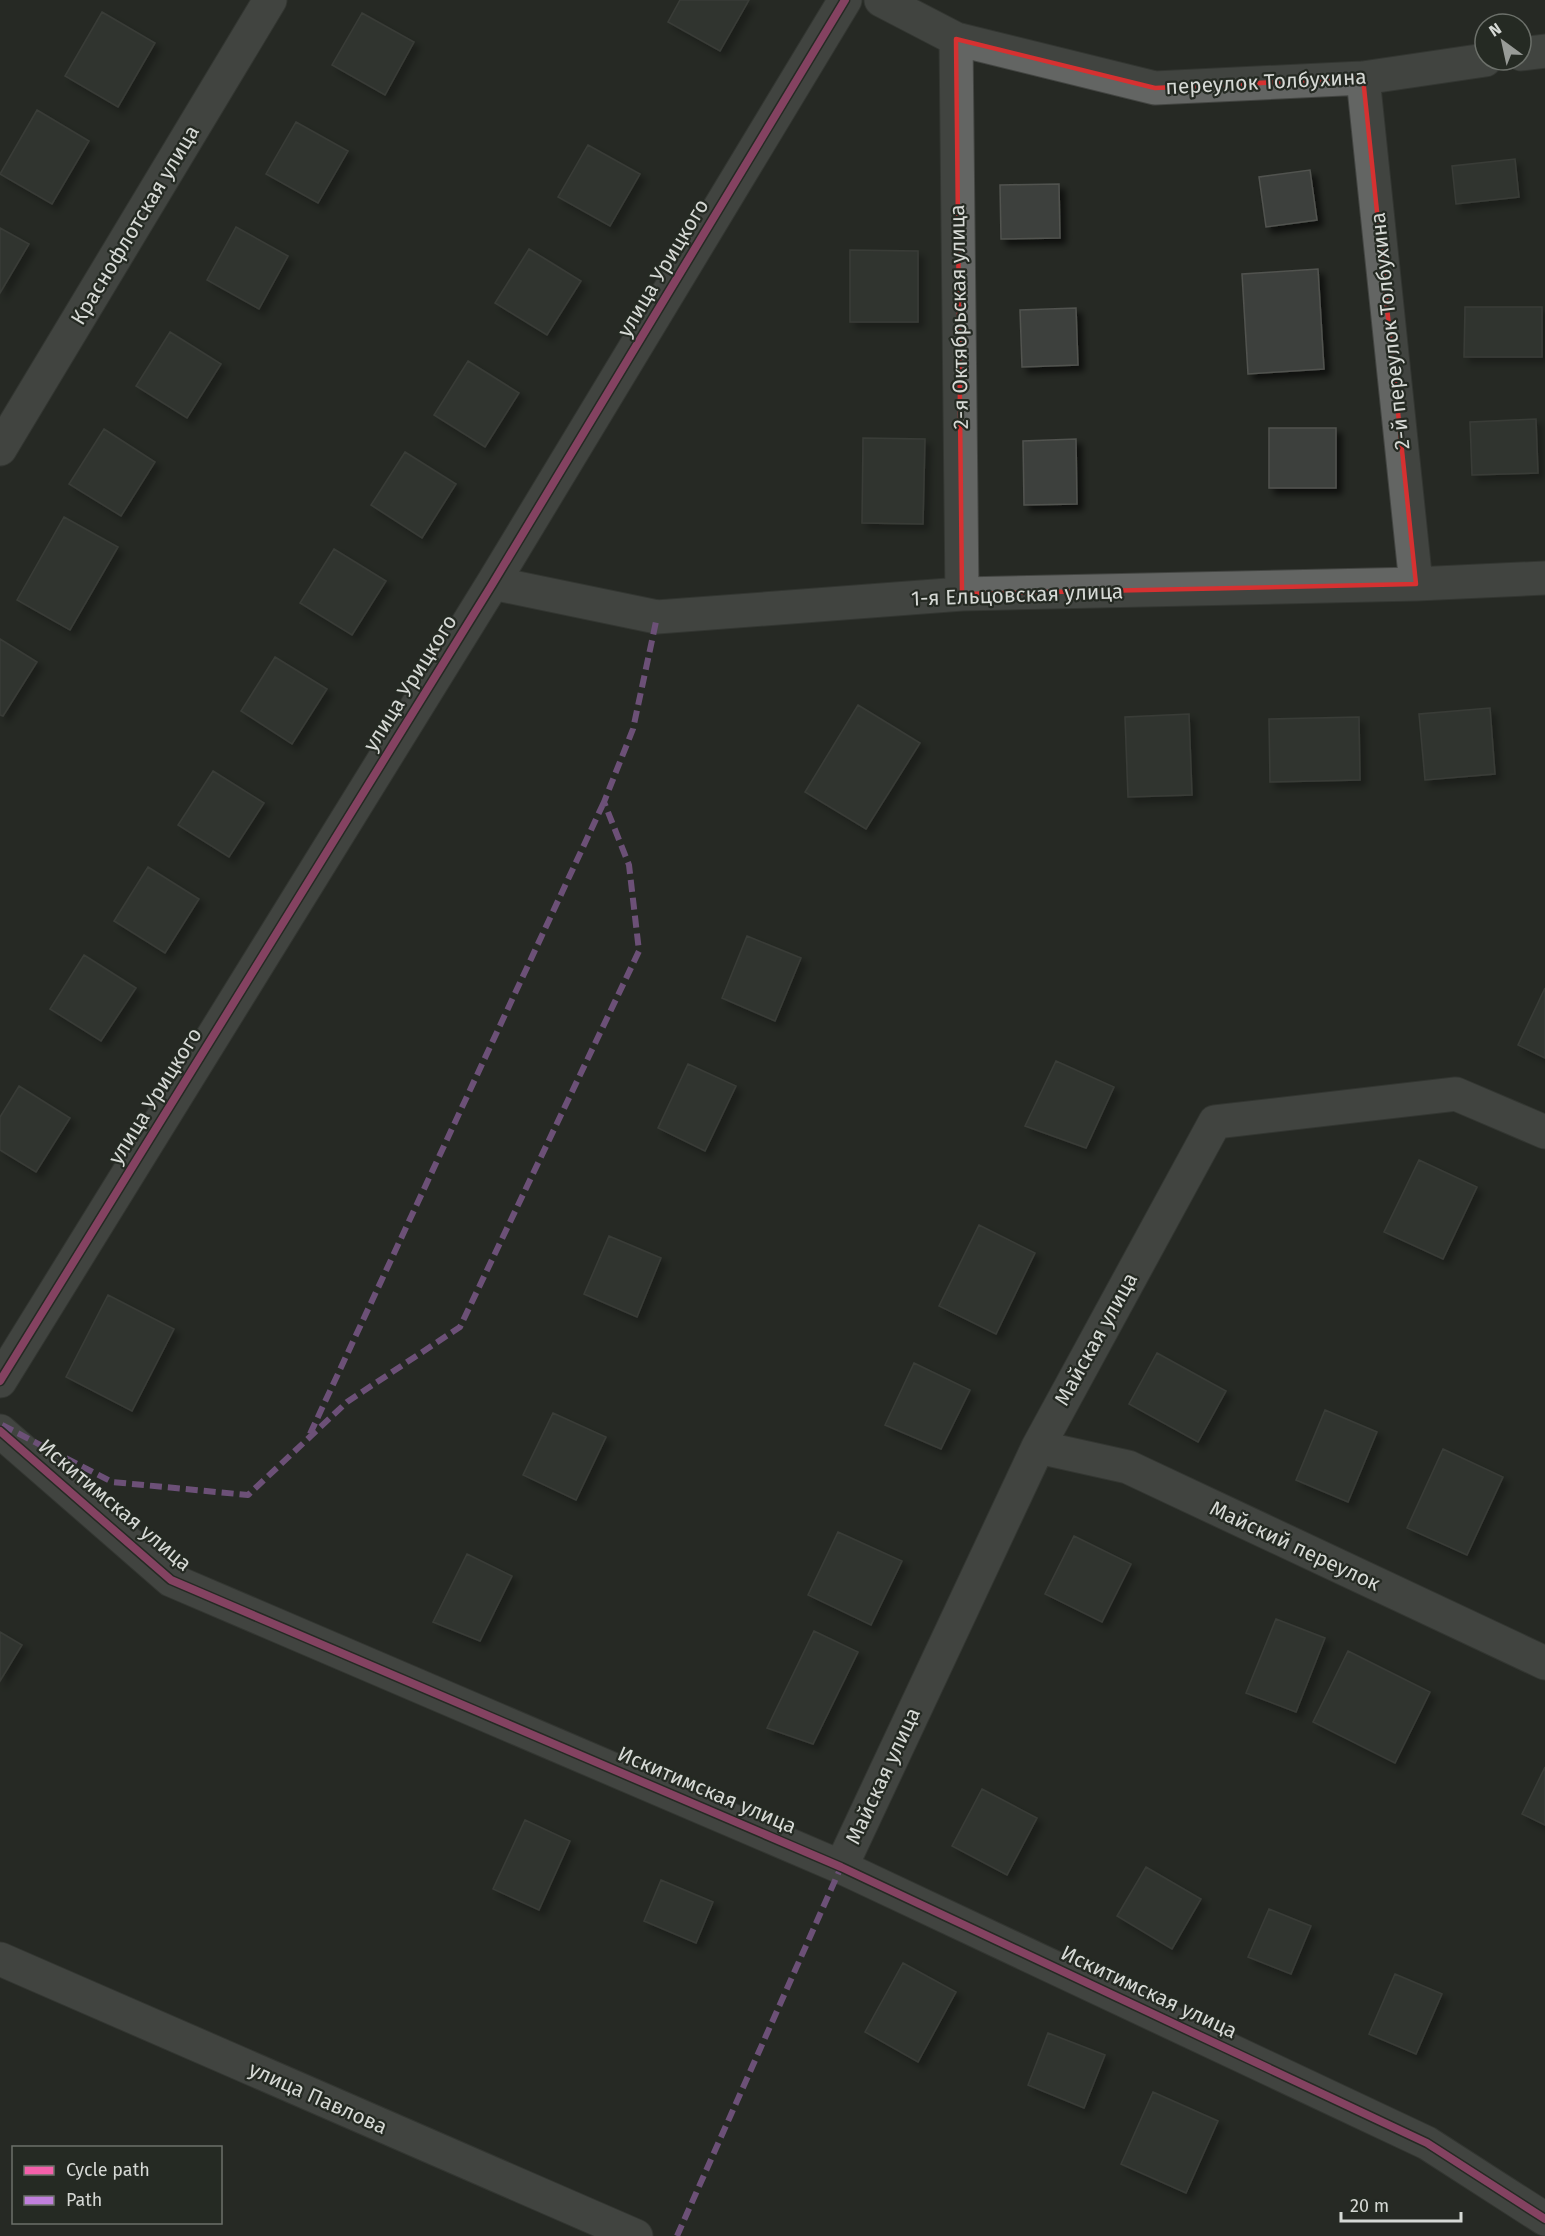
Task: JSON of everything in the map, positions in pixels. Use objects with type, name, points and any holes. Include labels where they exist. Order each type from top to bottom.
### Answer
[{"type":"street","name":"Краснофлотская улица","points":[[0,449],[270,0]]},
{"type":"street","name":"улица Урицкого","points":[[0,1381],[493,583],[845,0]]},
{"type":"street","name":"переулок Толбухина","points":[[880,0],[956,39],[1155,88],[1363,78],[1473,62]]},
{"type":"street","name":"2-я Октябрьская улица","points":[[956,39],[962,594]]},
{"type":"street","name":"2-й переулок Толбухина","points":[[1363,78],[1416,584]]},
{"type":"street","name":"1-я Ельцовская улица","points":[[493,583],[657,617],[962,594],[1416,584],[1545,578]]},
{"type":"street","name":"Майская улица","points":[[841,1867],[1038,1447],[1215,1122],[1456,1094],[1545,1132]]},
{"type":"street","name":"Искитимская улица","points":[[0,1431],[171,1580],[841,1867],[1427,2143],[1545,2219]]},
{"type":"street","name":"Майский переулок","points":[[1038,1447],[1128,1467],[1545,1664]]},
{"type":"street","name":"улица Павлова","points":[[0,1959],[636,2236]]},
{"type":"highlighted area","points":[[956,39],[1155,88],[1363,78],[1416,584],[962,594]]},
{"type":"building","points":[[680,0],[749,0],[720,51],[668,22]]},
{"type":"building","points":[[102,12],[155,43],[118,107],[65,76]]},
{"type":"building","points":[[362,13],[414,42],[385,95],[332,65]]},
{"type":"building","points":[[37,110],[89,141],[52,204],[0,174]]},
{"type":"building","points":[[296,122],[348,151],[318,203],[266,174]]},
{"type":"building","points":[[588,145],[640,174],[610,226],[558,197]]},
{"type":"building","points":[[1515,159],[1519,197],[1456,204],[1452,166]]},
{"type":"building","points":[[1310,170],[1317,220],[1266,227],[1259,177]]},
{"type":"building","points":[[1059,184],[1060,238],[1001,239],[1000,185]]},
{"type":"building","points":[[236,227],[288,256],[259,309],[207,280]]},
{"type":"building","points":[[0,228],[29,244],[0,293]]},
{"type":"building","points":[[529,249],[581,281],[547,335],[495,303]]},
{"type":"building","points":[[850,250],[918,251],[918,322],[850,322]]},
{"type":"building","points":[[1318,269],[1324,369],[1248,374],[1242,274]]},
{"type":"building","points":[[1465,307],[1542,307],[1542,357],[1464,357]]},
{"type":"building","points":[[1076,308],[1078,365],[1022,367],[1020,310]]},
{"type":"building","points":[[170,332],[221,364],[187,418],[136,386]]},
{"type":"building","points":[[468,361],[519,393],[485,447],[434,415]]},
{"type":"building","points":[[1536,419],[1538,473],[1472,475],[1470,422]]},
{"type":"building","points":[[1269,428],[1336,428],[1336,488],[1269,488]]},
{"type":"building","points":[[104,429],[155,462],[121,516],[69,484]]},
{"type":"building","points":[[863,438],[925,439],[923,524],[862,523]]},
{"type":"building","points":[[1076,439],[1077,504],[1024,505],[1023,441]]},
{"type":"building","points":[[405,452],[456,484],[422,538],[371,505]]},
{"type":"building","points":[[64,517],[118,547],[70,630],[17,600]]},
{"type":"building","points":[[334,549],[386,581],[352,635],[300,603]]},
{"type":"building","points":[[0,639],[37,662],[3,716],[0,715]]},
{"type":"building","points":[[275,657],[327,689],[292,744],[241,711]]},
{"type":"building","points":[[858,705],[920,743],[866,829],[805,792]]},
{"type":"building","points":[[1490,708],[1495,774],[1425,780],[1419,714]]},
{"type":"building","points":[[1189,714],[1192,795],[1128,797],[1125,717]]},
{"type":"building","points":[[1359,717],[1360,780],[1270,782],[1269,719]]},
{"type":"building","points":[[213,771],[264,803],[229,857],[178,825]]},
{"type":"building","points":[[148,867],[199,899],[165,953],[114,921]]},
{"type":"building","points":[[747,936],[801,958],[775,1021],[722,998]]},
{"type":"building","points":[[84,955],[136,988],[101,1041],[50,1009]]},
{"type":"building","points":[[1545,988],[1545,1058],[1518,1045]]},
{"type":"building","points":[[1056,1061],[1114,1087],[1086,1148],[1025,1126]]},
{"type":"building","points":[[688,1064],[736,1086],[705,1151],[658,1128]]},
{"type":"building","points":[[19,1086],[70,1118],[36,1172],[0,1150],[0,1117]]},
{"type":"building","points":[[1419,1160],[1477,1187],[1443,1259],[1384,1232]]},
{"type":"building","points":[[979,1225],[1035,1253],[996,1334],[939,1306]]},
{"type":"building","points":[[609,1236],[661,1258],[637,1317],[584,1294]]},
{"type":"building","points":[[108,1295],[174,1329],[132,1411],[66,1377]]},
{"type":"building","points":[[1157,1353],[1226,1391],[1198,1442],[1129,1404]]},
{"type":"building","points":[[914,1363],[970,1390],[941,1449],[885,1425]]},
{"type":"building","points":[[1325,1410],[1377,1432],[1348,1502],[1296,1480]]},
{"type":"building","points":[[553,1413],[606,1437],[576,1500],[523,1475]]},
{"type":"building","points":[[1443,1449],[1503,1477],[1467,1555],[1407,1528]]},
{"type":"building","points":[[838,1532],[902,1561],[871,1625],[808,1595]]},
{"type":"building","points":[[1074,1536],[1131,1564],[1102,1622],[1045,1594]]},
{"type":"building","points":[[467,1554],[512,1576],[480,1641],[433,1622]]},
{"type":"building","points":[[1276,1619],[1325,1638],[1296,1712],[1246,1693]]},
{"type":"building","points":[[814,1631],[858,1652],[813,1744],[767,1728]]},
{"type":"building","points":[[0,1632],[22,1645],[0,1681]]},
{"type":"building","points":[[1348,1651],[1430,1692],[1395,1763],[1313,1722]]},
{"type":"building","points":[[1545,1767],[1545,1825],[1522,1814]]},
{"type":"building","points":[[982,1789],[1037,1818],[1007,1875],[952,1846]]},
{"type":"building","points":[[525,1820],[570,1841],[539,1910],[493,1889]]},
{"type":"building","points":[[1146,1867],[1201,1899],[1172,1949],[1117,1916]]},
{"type":"building","points":[[661,1880],[713,1902],[696,1943],[644,1921]]},
{"type":"building","points":[[1269,1909],[1311,1926],[1291,1974],[1248,1957]]},
{"type":"building","points":[[903,1963],[956,1992],[918,2062],[865,2032]]},
{"type":"building","points":[[1395,1974],[1442,1994],[1416,2054],[1369,2034]]},
{"type":"building","points":[[1048,2033],[1105,2055],[1084,2108],[1028,2085]]},
{"type":"building","points":[[1153,2092],[1218,2121],[1186,2193],[1121,2164]]},
{"type":"marked path","points":[[2,1425],[112,1482],[248,1495],[347,1402],[460,1327],[639,951],[629,865],[604,802],[633,729],[657,617]]},
{"type":"marked path","points":[[310,1434],[604,802]]},
{"type":"marked path","points":[[677,2236],[841,1867]]},
{"type":"cycle path","points":[[0,1381],[493,583],[845,0]]},
{"type":"cycle path","points":[[0,1431],[171,1580],[841,1867],[1427,2143],[1545,2219]]}]
